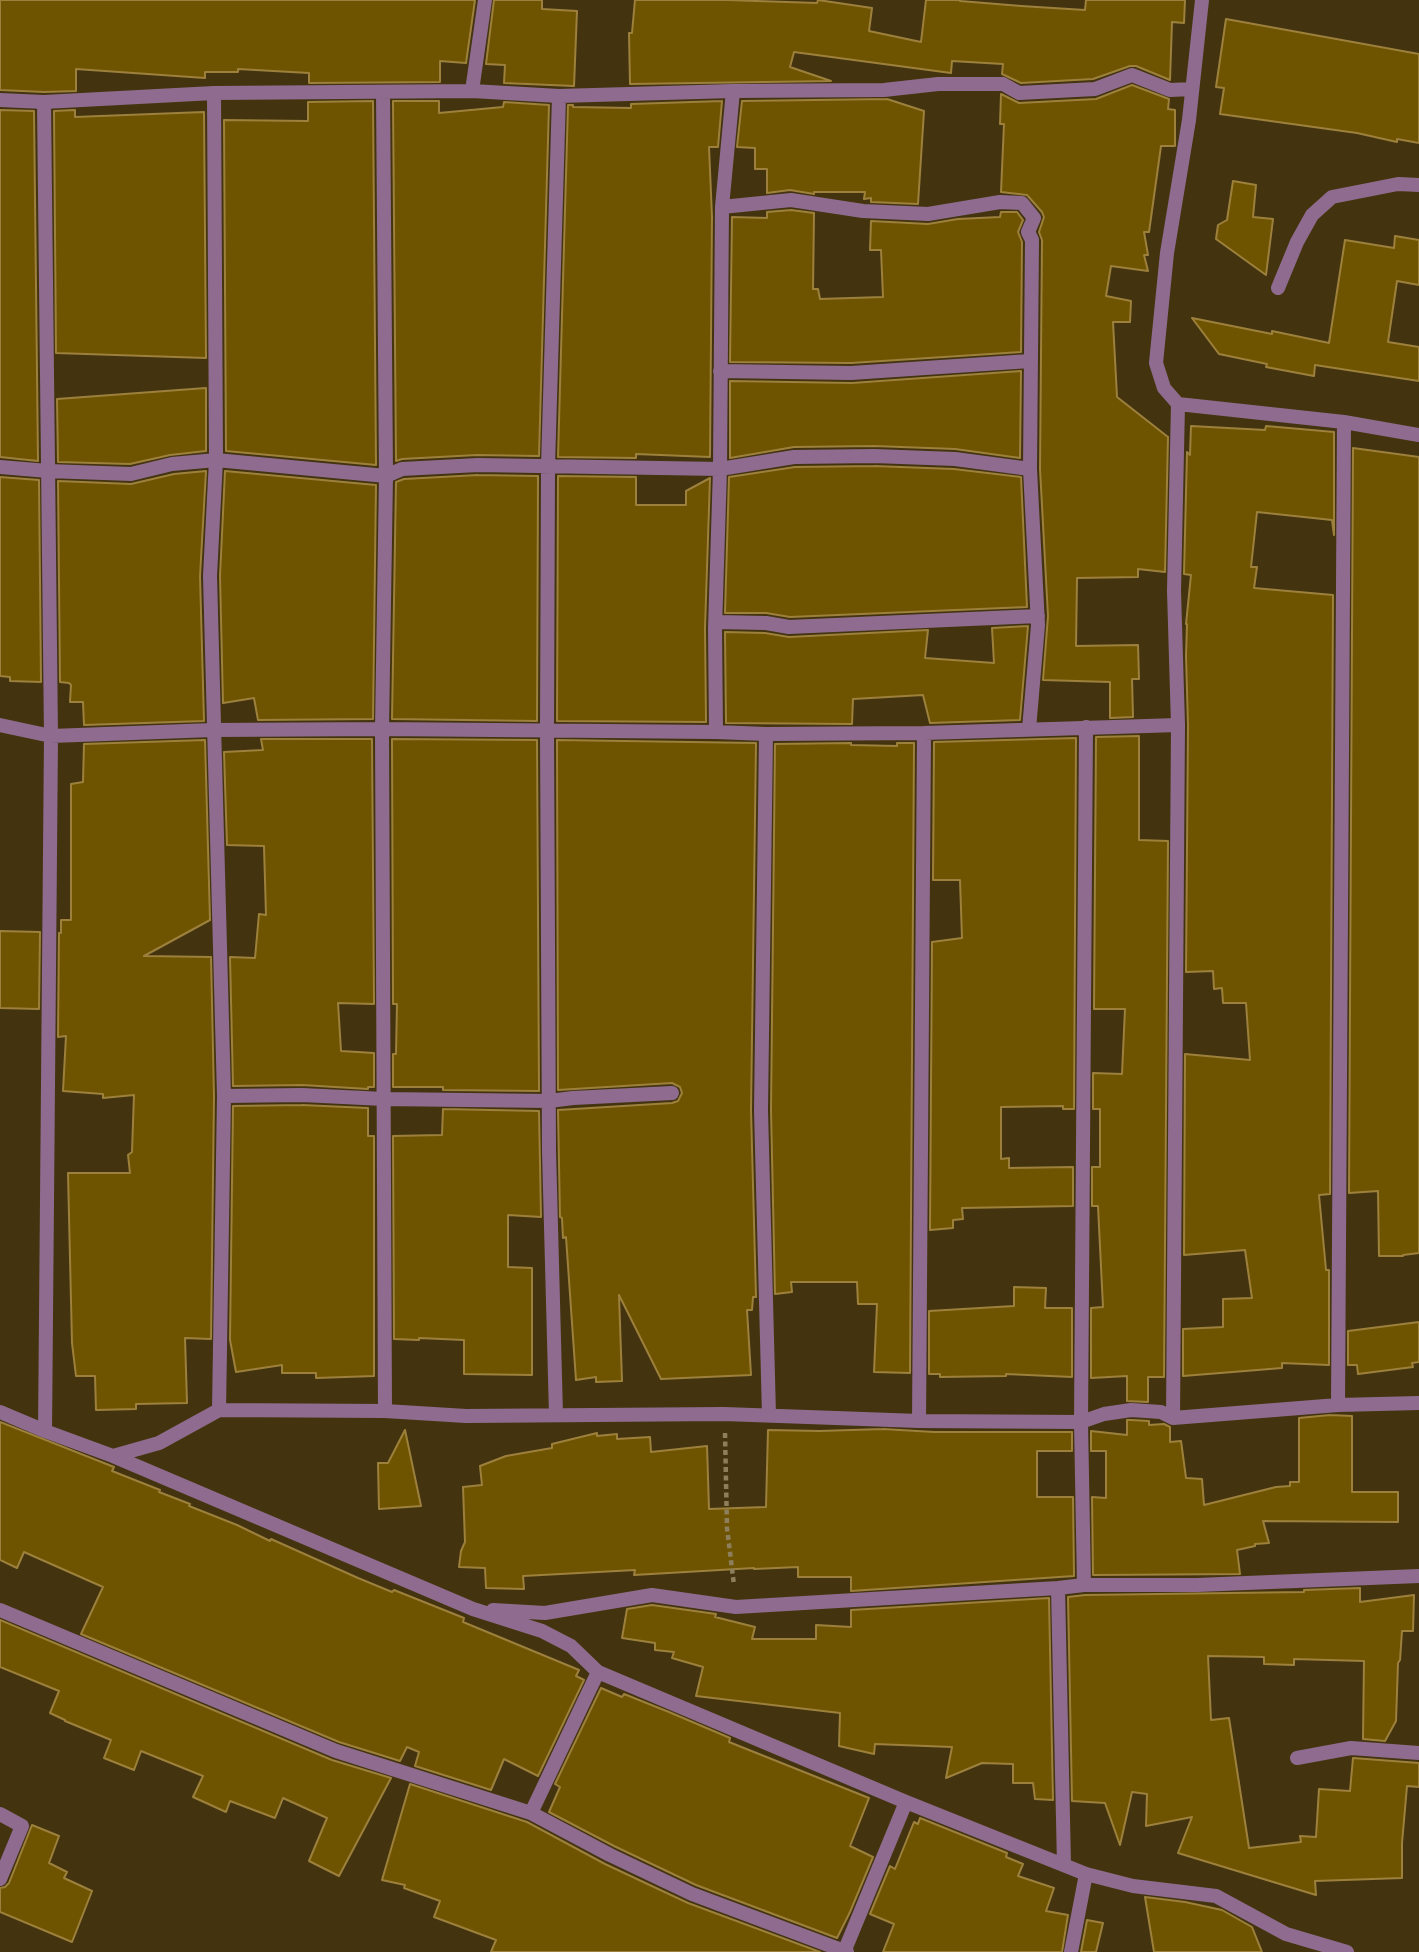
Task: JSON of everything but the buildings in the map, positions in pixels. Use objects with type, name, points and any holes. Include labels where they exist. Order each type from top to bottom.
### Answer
[{"type":"street","points":[[472,91],[485,0]]},
{"type":"street","points":[[1173,1418],[1178,725],[1174,591],[1178,404],[1164,388],[1156,363],[1167,253],[1189,120],[1202,0]]},
{"type":"street","points":[[0,100],[44,102],[214,93],[472,91],[559,96],[884,90],[938,84],[1003,84],[1019,93],[1095,89],[1132,75],[1170,90],[1192,89]]},
{"type":"street","points":[[716,732],[722,207],[733,91]]},
{"type":"street","points":[[383,92],[386,476],[382,729],[385,1411]]},
{"type":"street","points":[[214,93],[216,460],[210,576],[224,1096],[219,1410]]},
{"type":"street","points":[[556,1415],[549,1101],[547,732],[548,466],[559,96]]},
{"type":"street","points":[[44,102],[51,736],[45,1431]]},
{"type":"street","points":[[1278,288],[1297,242],[1312,215],[1332,197],[1398,184],[1419,185]]},
{"type":"street","points":[[722,207],[791,200],[863,211],[928,214],[1000,202],[1022,203],[1034,218],[1028,232],[1032,240],[1030,469],[1038,617],[1029,729]]},
{"type":"street","points":[[720,371],[851,373],[1030,361]]},
{"type":"street","points":[[1178,404],[1344,422],[1419,435]]},
{"type":"street","points":[[1338,1405],[1344,422]]},
{"type":"street","points":[[0,467],[131,474],[172,464],[216,460],[386,476],[402,468],[478,465],[720,469],[794,457],[874,456],[955,459],[1030,469]]},
{"type":"street","points":[[716,622],[789,626],[1038,617]]},
{"type":"street","points":[[0,725],[51,736],[213,730],[382,729],[766,734],[924,733],[1178,725]]},
{"type":"street","points":[[1084,1585],[1081,1422],[1086,727]]},
{"type":"street","points":[[919,1421],[924,733]]},
{"type":"street","points":[[766,734],[761,1110],[769,1415]]},
{"type":"street","points":[[224,1096],[302,1095],[549,1101],[672,1093]]},
{"type":"street","points":[[113,1456],[159,1443],[219,1410],[385,1411],[466,1416],[724,1414],[919,1421],[1081,1422],[1104,1414],[1131,1410],[1161,1412],[1173,1418],[1338,1405],[1419,1403]]},
{"type":"street","points":[[0,1412],[113,1456],[473,1609],[542,1631],[571,1646],[598,1672],[906,1802],[1086,1874],[1133,1886],[1216,1896],[1286,1934],[1347,1952]]},
{"type":"street","points":[[473,1609],[545,1612],[652,1595],[736,1607],[1084,1585],[1210,1584],[1419,1576]]},
{"type":"street","points":[[1058,1588],[1064,1864]]},
{"type":"street","points":[[0,1610],[337,1751],[531,1814],[692,1894],[845,1952],[906,1802]]},
{"type":"street","points":[[531,1814],[598,1672]]},
{"type":"street","points":[[1297,1758],[1352,1748],[1419,1753]]},
{"type":"street","points":[[0,1814],[22,1826],[0,1879]]},
{"type":"street","points":[[1071,1952],[1086,1874]]},
{"type":"path","points":[[724,1414],[727,1528],[736,1607]]}]
